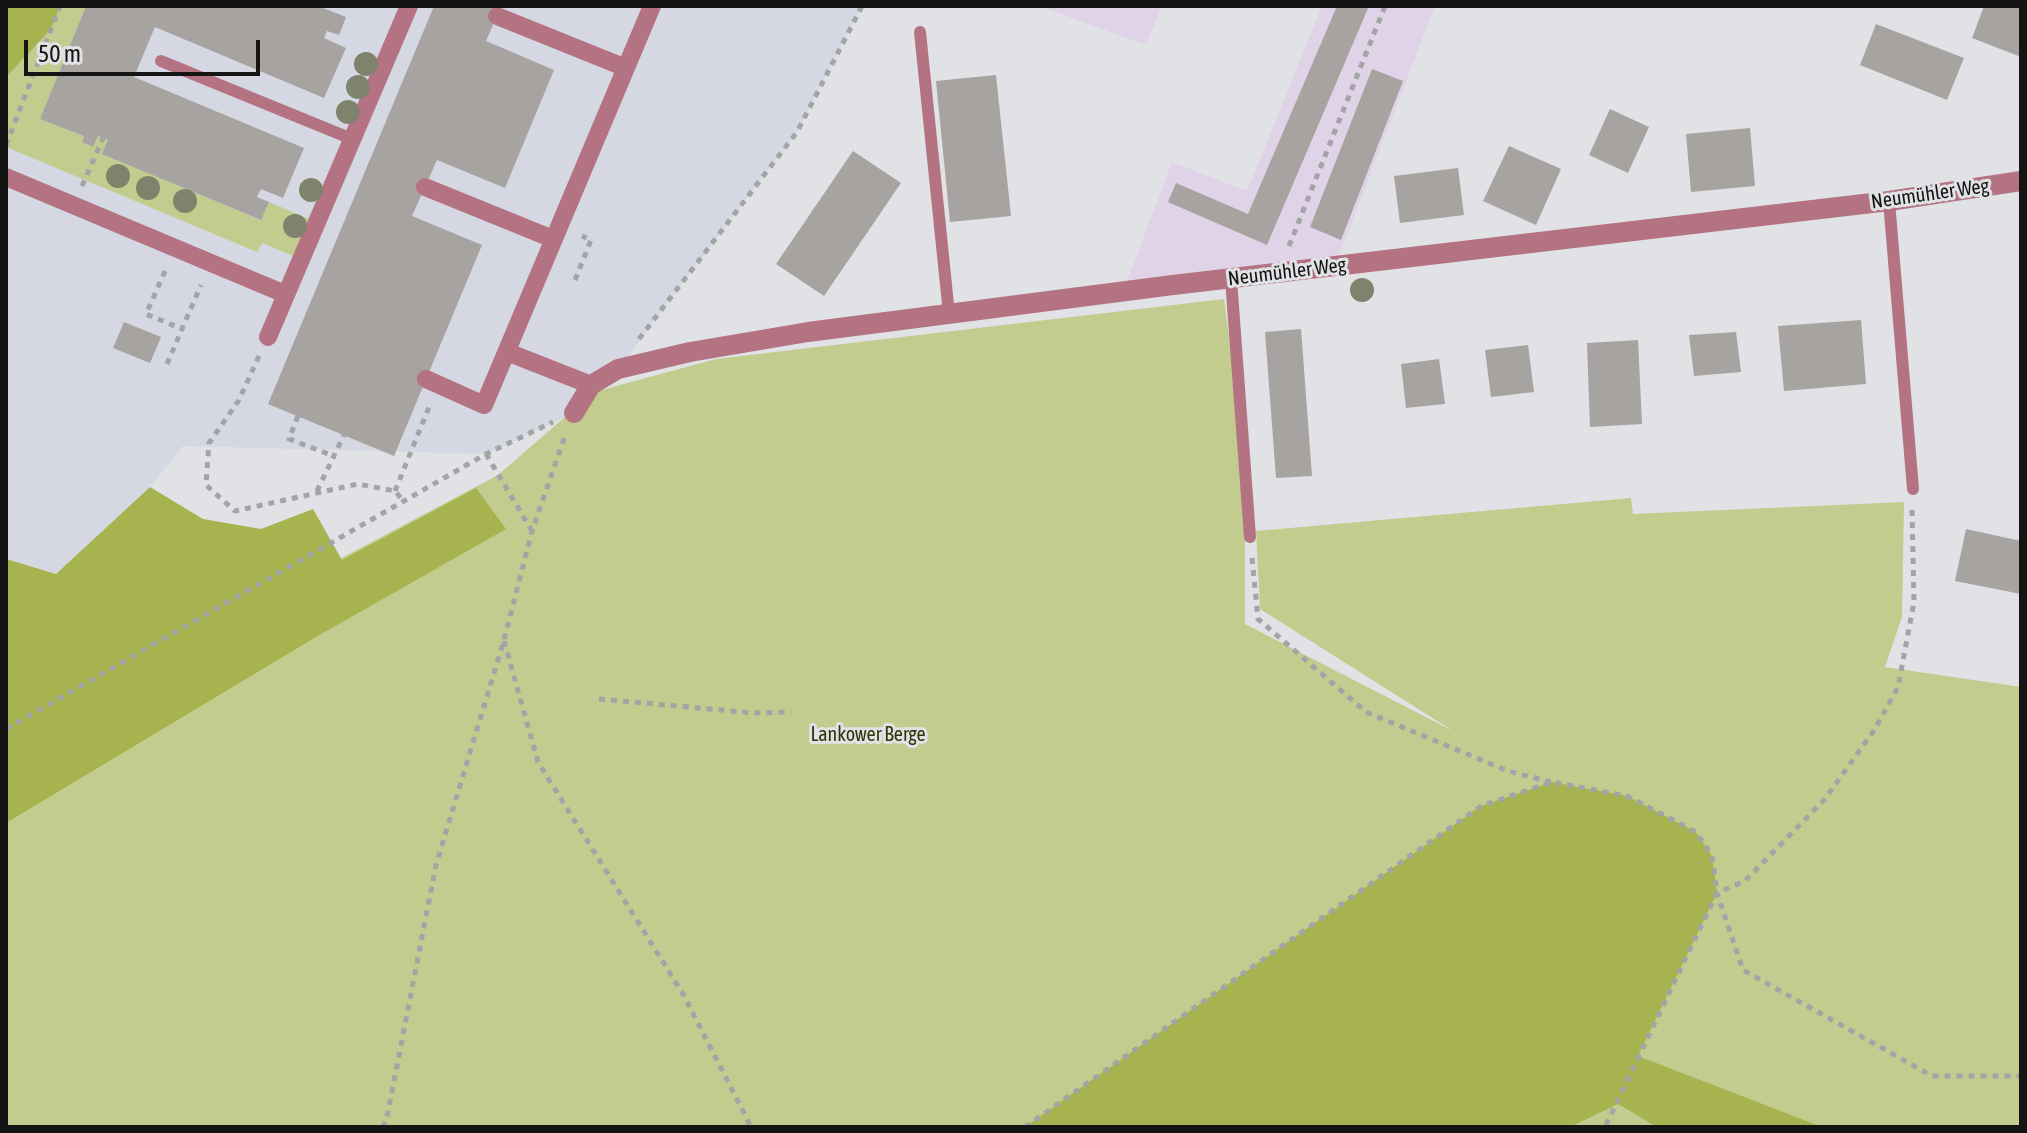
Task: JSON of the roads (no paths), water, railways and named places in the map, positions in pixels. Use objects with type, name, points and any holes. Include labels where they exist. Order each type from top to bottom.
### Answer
[{"type":"street","points":[[268,337],[409,6]]},
{"type":"street","points":[[432,382],[484,405],[652,6]]},
{"type":"street","points":[[497,16],[626,68]]},
{"type":"street","points":[[6,177],[285,294]]},
{"type":"street","name":"Neumühler Weg","points":[[574,413],[591,385],[618,369],[734,345],[949,314],[1889,201],[2021,181]]},
{"type":"street","points":[[425,187],[553,239]]},
{"type":"street","points":[[507,352],[591,385]]},
{"type":"lane","points":[[920,32],[949,314]]},
{"type":"lane","points":[[161,61],[352,139]]},
{"type":"lane","points":[[1889,201],[1913,489]]},
{"type":"lane","points":[[1231,279],[1250,537]]},
{"type":"park label","name":"Lankower Berge","points":[[868,735]]}]
